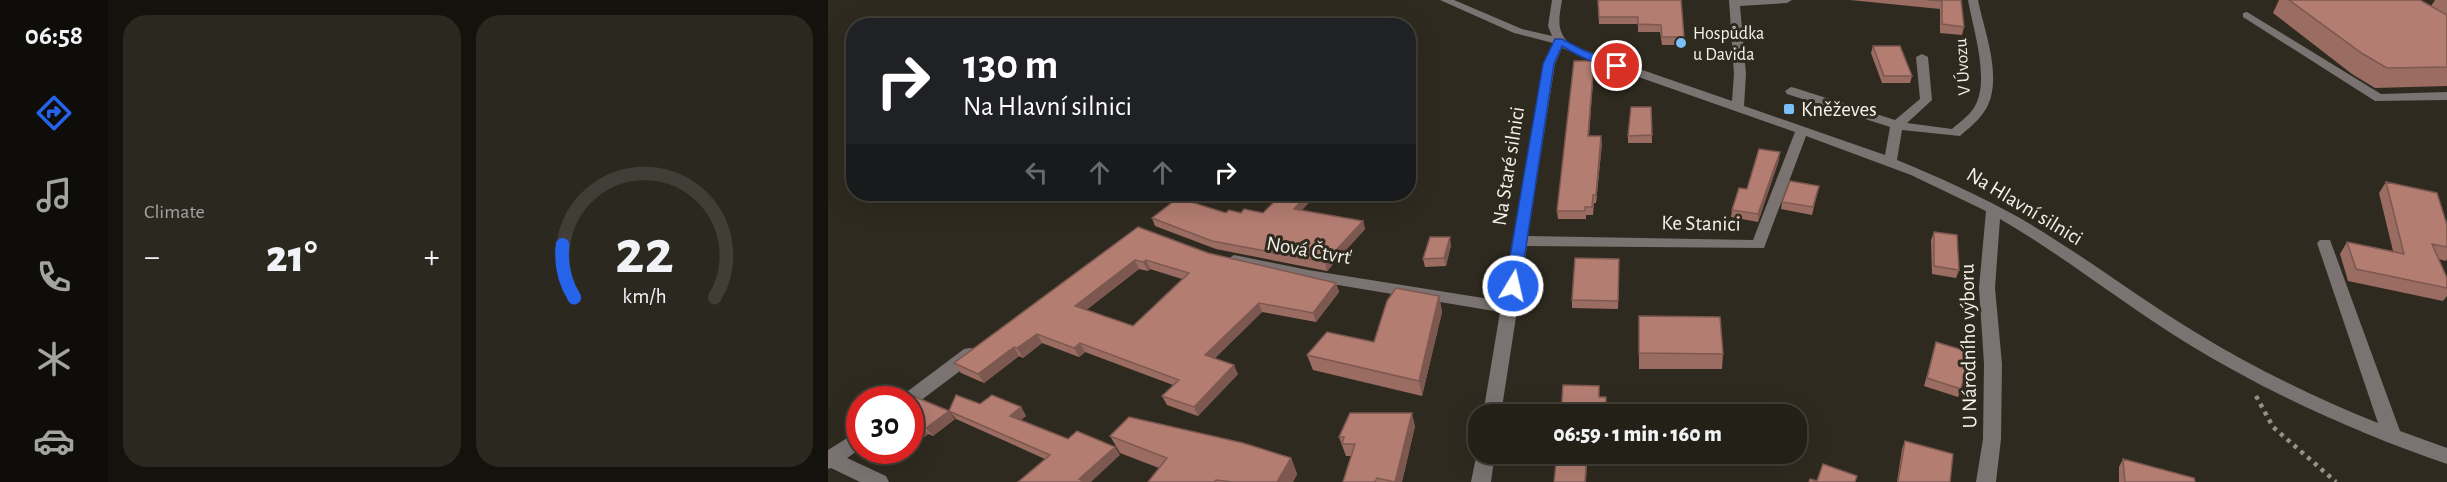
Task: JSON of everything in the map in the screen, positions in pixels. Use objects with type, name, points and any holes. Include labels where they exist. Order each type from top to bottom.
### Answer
[{"type":"street","name":"Na Hlavní silnici","points":[[1445,0],[1518,31],[1559,41],[1580,53],[1890,161],[1993,209],[2190,337],[2254,375],[2393,438],[2447,456]]},
{"type":"street","name":"Na Staré silnici","points":[[1494,404],[1549,64],[1559,41],[1553,26],[1557,0]]},
{"type":"street","points":[[1738,108],[1740,74],[1735,1],[1787,0]]},
{"type":"street","name":"V Úvozu","points":[[1791,91],[1897,125],[1955,133],[1976,114],[1983,102],[1985,87],[1983,51],[1973,0]]},
{"type":"street","points":[[2247,15],[2379,98],[2447,96]]},
{"type":"street","points":[[1890,161],[1897,125],[1926,100],[1922,57]]},
{"type":"street","name":"Ke Stanici","points":[[1520,241],[1759,245],[1802,130]]},
{"type":"street","name":"U Národního výboru","points":[[1986,482],[1992,439],[1993,364],[1987,288],[1993,209]]},
{"type":"street","points":[[2325,243],[2393,438]]},
{"type":"street","name":"Nová Čtvrť","points":[[1222,258],[1308,275],[1509,308]]},
{"type":"street","points":[[924,388],[986,342]]},
{"type":"street","points":[[846,448],[830,460],[879,482]]},
{"type":"street","points":[[1480,482],[1483,464]]},
{"type":"path","points":[[2254,375],[2256,398],[2273,427],[2336,482]]},
{"type":"building","points":[[1598,0],[1681,0],[1684,37],[1662,37],[1661,25],[1638,24],[1638,17],[1599,17]]},
{"type":"building","points":[[1928,0],[1961,0],[1964,27],[1942,24],[1942,1]]},
{"type":"building","points":[[2289,0],[2420,0],[2447,15],[2447,67],[2387,68],[2363,54]]},
{"type":"building","points":[[1873,46],[1900,46],[1912,76],[1884,76]]},
{"type":"building","points":[[1574,61],[1594,61],[1588,136],[1601,136],[1596,195],[1593,195],[1592,207],[1585,207],[1585,211],[1557,211]]},
{"type":"building","points":[[1631,107],[1651,107],[1652,135],[1628,136]]},
{"type":"building","points":[[1759,149],[1780,152],[1758,214],[1732,210],[1739,188],[1747,189]]},
{"type":"building","points":[[1790,181],[1819,186],[1813,207],[1782,202]]},
{"type":"building","points":[[2386,182],[2437,193],[2447,225],[2447,247],[2432,244],[2447,278],[2447,288],[2356,269],[2347,242],[2404,254]]},
{"type":"building","points":[[1174,201],[1188,201],[1226,213],[1229,210],[1241,213],[1244,209],[1263,213],[1275,201],[1301,201],[1294,209],[1363,221],[1325,262],[1212,241],[1152,218]]},
{"type":"building","points":[[1138,227],[1208,253],[1336,283],[1313,313],[1259,303],[1205,355],[1234,365],[1194,407],[1162,396],[1179,380],[1080,343],[1074,348],[1037,334],[1017,348],[1014,347],[978,374],[954,363]],"holes":[[[1135,260],[1143,262],[1146,260],[1189,273],[1133,326],[1075,306]]]},
{"type":"building","points":[[1934,232],[1957,235],[1959,270],[1934,266]]},
{"type":"building","points":[[1430,237],[1450,237],[1444,258],[1423,259]]},
{"type":"building","points":[[1575,258],[1619,259],[1618,301],[1572,300]]},
{"type":"building","points":[[1396,288],[1439,296],[1419,381],[1307,355],[1327,332],[1374,342],[1387,301]]},
{"type":"building","points":[[1639,316],[1720,317],[1723,354],[1639,353]]},
{"type":"building","points":[[1936,342],[1969,352],[1961,389],[1927,378]]},
{"type":"building","points":[[1563,385],[1599,386],[1599,397],[1606,397],[1606,404],[1562,404]]},
{"type":"building","points":[[956,395],[980,404],[992,395],[1021,407],[1010,416],[1068,439],[1077,431],[1115,447],[1079,479],[1085,482],[1018,482],[1050,455],[949,411]]},
{"type":"building","points":[[924,401],[949,411],[926,428],[924,427]]},
{"type":"building","points":[[1350,413],[1412,413],[1395,482],[1377,478],[1375,482],[1343,482],[1355,444],[1342,444],[1344,437],[1339,437]]},
{"type":"building","points":[[1129,417],[1243,443],[1291,458],[1277,482],[1216,480],[1214,482],[1148,482],[1167,458],[1110,436]]},
{"type":"building","points":[[1905,441],[1953,454],[1950,482],[1898,482]]},
{"type":"building","points":[[2123,459],[2194,478],[2195,482],[2125,482]]},
{"type":"building","points":[[1556,464],[1586,464],[1585,482],[1554,482]]},
{"type":"building","points":[[1823,464],[1857,476],[1855,482],[1809,482],[1810,479],[1817,481]]},
{"type":"place","name":"Hospůdka u Davida","points":[[1681,43]]},
{"type":"place","name":"Kněževes","points":[[1789,109]]},
{"type":"route","points":[[1513,286],[1549,64],[1559,41],[1580,53],[1617,66]]}]
